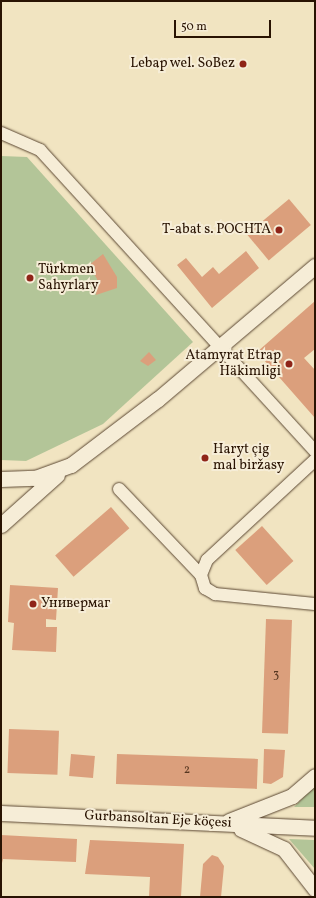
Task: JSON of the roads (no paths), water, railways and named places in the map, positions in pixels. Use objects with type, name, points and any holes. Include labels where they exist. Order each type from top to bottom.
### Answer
[{"type":"street","points":[[1,133],[40,150],[220,349],[315,451]]},
{"type":"street","points":[[1,525],[33,493],[220,349],[315,266]]},
{"type":"street","points":[[201,575],[207,560],[315,460]]},
{"type":"street","points":[[1,479],[35,478],[71,464]]},
{"type":"street","points":[[119,489],[201,575],[205,588],[215,594],[315,604]]},
{"type":"street","points":[[225,823],[292,796],[315,776]]},
{"type":"street","name":"Gurbansoltan Eje köçesi","points":[[1,812],[315,828]]},
{"type":"street","points":[[225,823],[284,849],[315,889]]},
{"type":"place","name":"Lebap wel. SoBez","points":[[243,64]]},
{"type":"place","name":"T-abat s. POCHTA","points":[[279,230]]},
{"type":"place","name":"Türkmen Sahyrlary","points":[[30,278]]},
{"type":"place","name":"Atamyrat Etrap Häkimligi","points":[[289,364]]},
{"type":"place","name":"Haryt çig mal biržasy","points":[[205,458]]},
{"type":"place","name":"Универмаг","points":[[33,604]]}]
